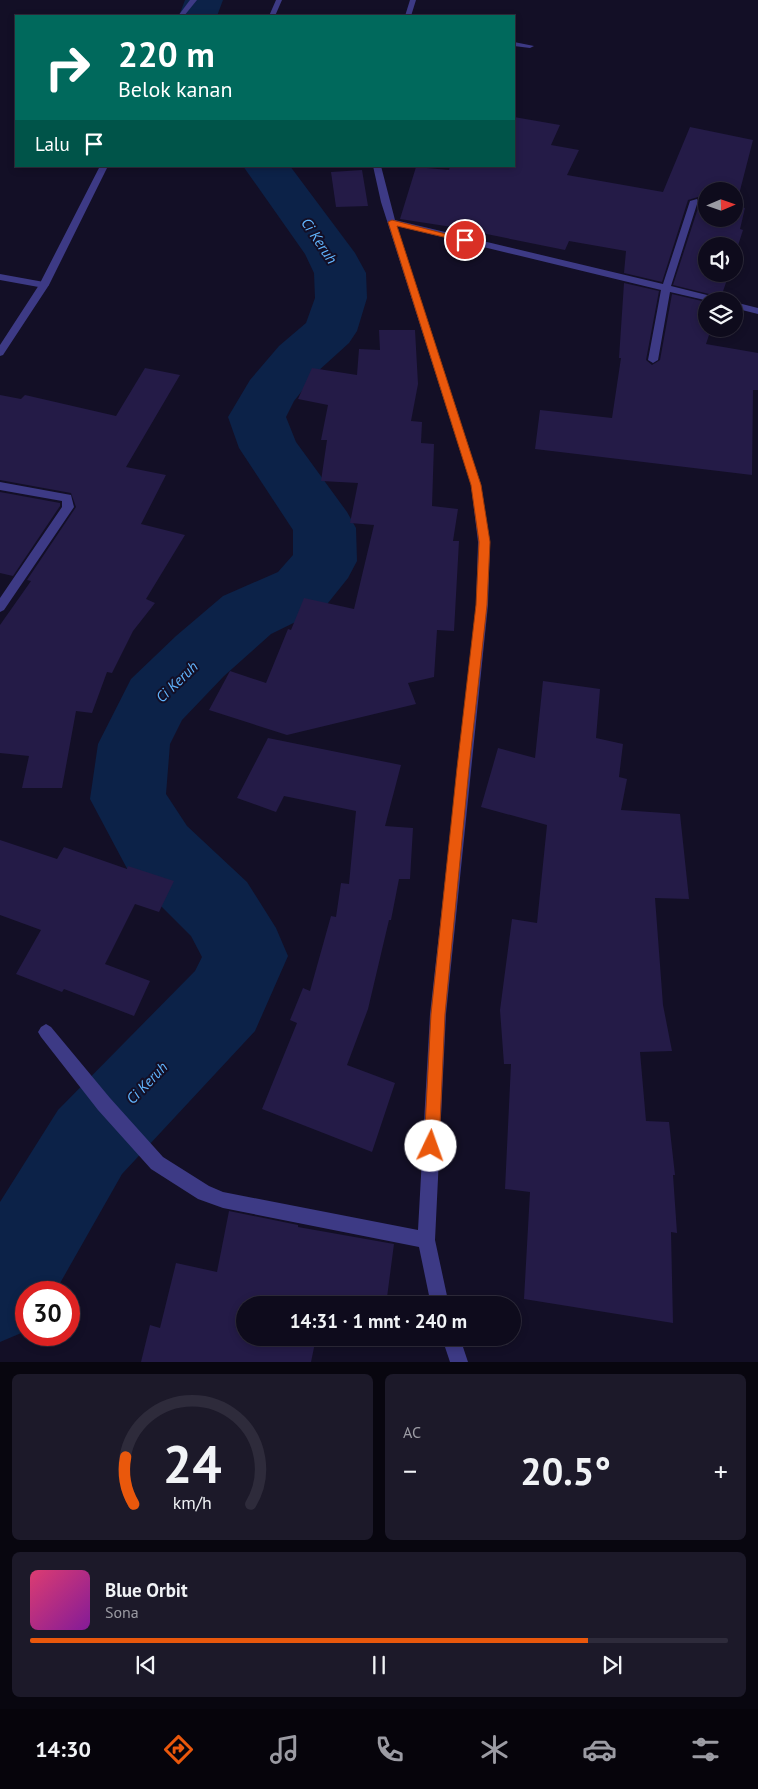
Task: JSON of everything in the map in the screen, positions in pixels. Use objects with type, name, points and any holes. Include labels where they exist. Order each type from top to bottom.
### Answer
[{"type":"street","points":[[182,15],[194,0]]},
{"type":"street","points":[[272,15],[279,0]]},
{"type":"street","points":[[408,15],[413,0]]},
{"type":"street","points":[[515,44],[530,46]]},
{"type":"street","points":[[0,353],[44,285],[103,167]]},
{"type":"street","points":[[377,167],[392,222],[476,485],[484,542],[482,605],[438,1014],[426,1240],[438,1296]]},
{"type":"street","points":[[653,360],[666,288],[694,201]]},
{"type":"street","points":[[392,222],[698,296]]},
{"type":"street","points":[[0,277],[44,285]]},
{"type":"street","points":[[743,307],[758,311]]},
{"type":"street","points":[[0,486],[67,498],[69,502],[68,507],[0,607]]},
{"type":"street","points":[[46,1032],[104,1104],[158,1163],[204,1193],[223,1200],[426,1240]]},
{"type":"street","points":[[454,1346],[460,1362]]},
{"type":"building","points":[[515,117],[560,125],[551,145],[579,150],[567,175],[663,192],[690,127],[753,140],[742,182],[698,182],[698,197],[688,200],[662,282],[624,273],[626,251],[569,241],[565,250],[452,227],[400,219],[416,167],[449,170],[450,167],[515,167]]},
{"type":"building","points":[[362,170],[368,206],[336,207],[331,172]]},
{"type":"building","points":[[698,208],[698,228],[740,228],[743,230],[741,237],[698,237],[698,282],[726,282],[723,292],[701,292],[673,285]]},
{"type":"building","points":[[624,283],[659,291],[646,360],[652,365],[660,360],[672,294],[698,300],[698,337],[708,337],[706,344],[758,353],[758,390],[753,390],[752,475],[535,449],[540,410],[612,418],[621,358],[619,358]]},
{"type":"building","points":[[379,330],[415,330],[418,384],[411,421],[422,422],[421,443],[434,444],[432,506],[458,509],[453,541],[459,541],[454,631],[437,630],[434,677],[408,683],[416,704],[287,735],[209,710],[230,671],[266,683],[288,629],[291,630],[304,598],[354,609],[374,525],[350,523],[358,483],[321,481],[327,440],[321,440],[328,405],[298,399],[312,368],[357,375],[359,349],[380,350]]},
{"type":"building","points":[[145,368],[180,375],[126,467],[166,475],[141,524],[185,535],[146,599],[155,603],[133,631],[112,673],[107,672],[92,713],[76,711],[62,788],[22,788],[29,756],[0,753],[0,625],[31,581],[27,580],[76,507],[71,493],[0,480],[0,395],[21,399],[25,395],[116,416]]},
{"type":"building","points":[[0,492],[60,503],[60,506],[13,576],[0,573]]},
{"type":"building","points":[[543,681],[600,689],[596,738],[623,744],[619,777],[627,779],[621,810],[680,814],[689,899],[655,898],[663,1005],[672,1051],[640,1052],[646,1121],[669,1122],[675,1175],[673,1175],[677,1233],[671,1232],[673,1323],[524,1299],[530,1192],[505,1189],[511,1064],[504,1064],[500,1010],[512,919],[537,923],[547,825],[481,807],[498,748],[535,758]]},
{"type":"building","points":[[268,738],[401,765],[385,826],[413,828],[410,879],[399,879],[391,920],[389,920],[368,1009],[347,1065],[395,1083],[372,1152],[262,1109],[297,1023],[290,1020],[303,988],[310,991],[331,916],[336,917],[341,883],[349,884],[356,811],[284,796],[276,812],[237,798]]},
{"type":"building","points":[[0,840],[57,859],[64,847],[127,869],[128,866],[174,881],[159,912],[135,904],[105,964],[150,981],[134,1016],[64,989],[62,992],[16,974],[41,930],[0,915]]},
{"type":"building","points":[[229,1211],[298,1225],[298,1227],[394,1244],[387,1296],[236,1296],[236,1346],[314,1346],[311,1362],[141,1362],[150,1325],[160,1328],[176,1263],[217,1272]]},
{"type":"waterway","name":"Ci Keruh","points":[[198,15],[204,0]]},
{"type":"waterway","name":"Ci Keruh","points":[[0,1293],[90,1142],[225,1001],[247,956],[219,909],[159,851],[128,799],[134,744],[156,700],[200,656],[247,615],[301,590],[325,561],[325,528],[269,448],[257,417],[270,393],[298,359],[330,331],[341,298],[340,273],[330,253],[267,167]]},
{"type":"route","points":[[431,1146],[438,1014],[482,605],[484,542],[476,485],[392,222],[465,240]]}]
